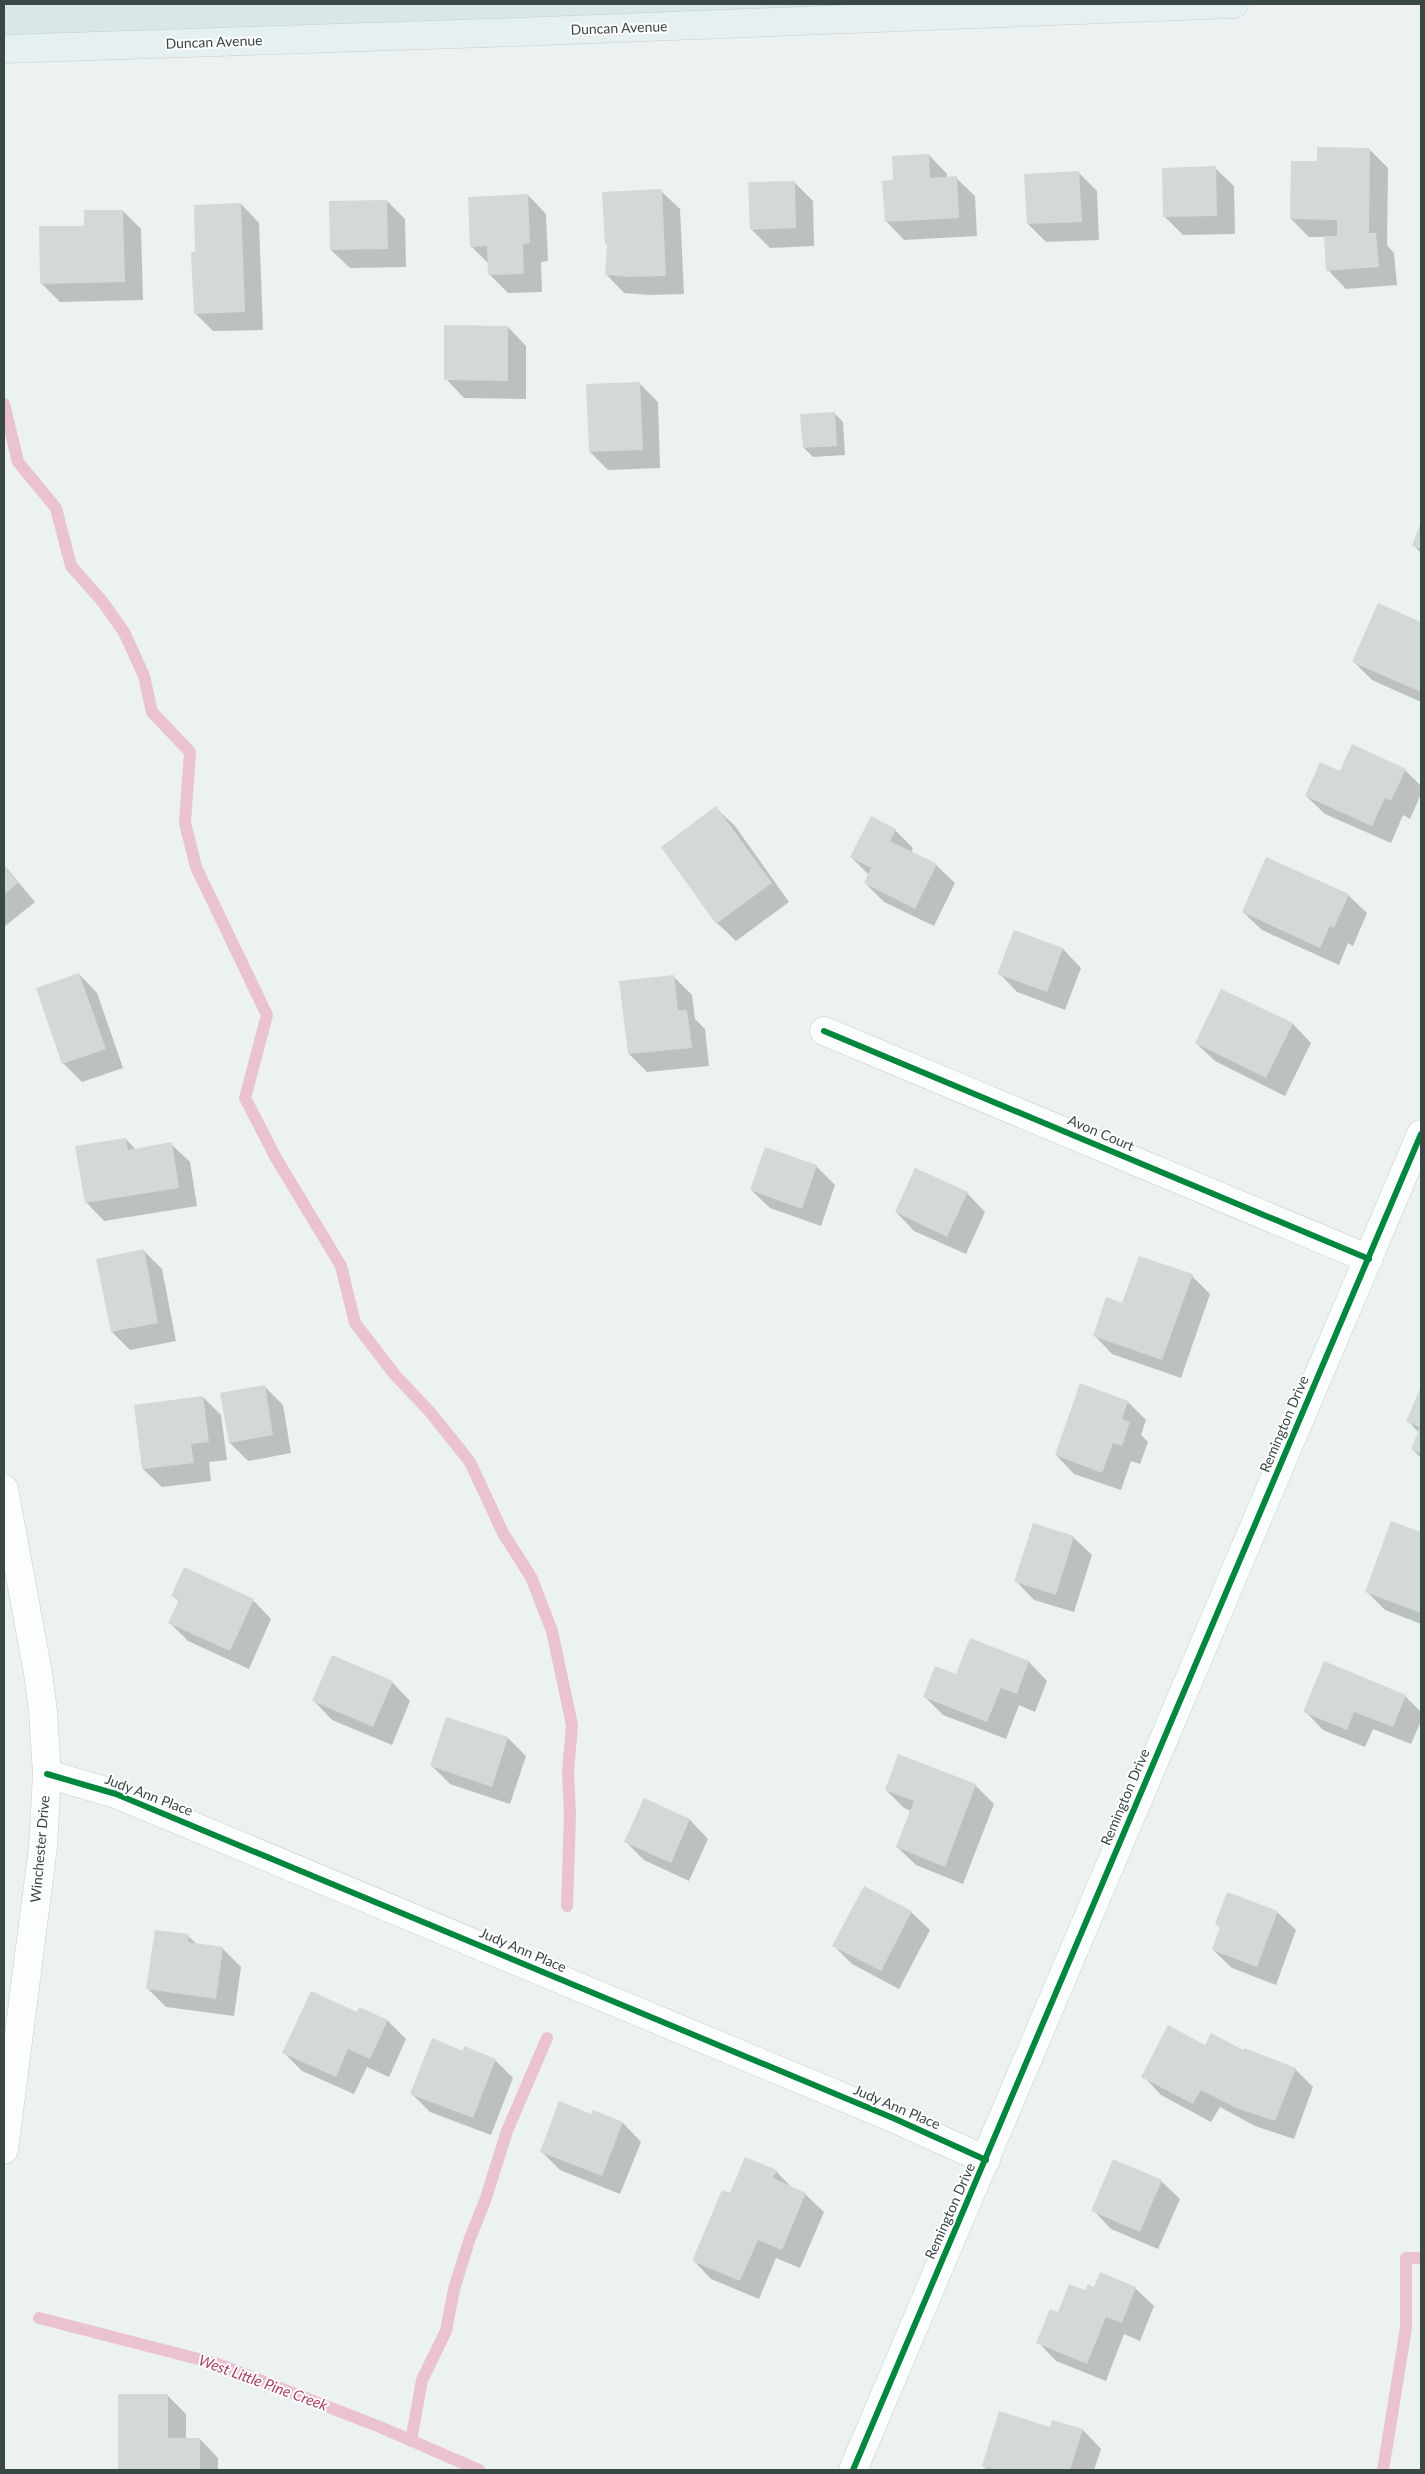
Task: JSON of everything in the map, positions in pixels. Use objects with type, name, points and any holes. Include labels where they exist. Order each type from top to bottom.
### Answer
[{"type":"main road","name":"Duncan Avenue","points":[[4,49],[518,32],[1234,4]]},
{"type":"street","name":"Avon Court","points":[[824,1031],[1369,1258]]},
{"type":"street","name":"Remington Drive","points":[[853,2470],[1421,1134]]},
{"type":"street","name":"Winchester Drive","points":[[4,1490],[44,1712],[47,1774],[43,1847],[4,2150]]},
{"type":"street","name":"Judy Ann Place","points":[[47,1774],[125,1798],[875,2111],[986,2160]]},
{"type":"shaded area","points":[[4,4],[1234,4],[4,49]]},
{"type":"building","points":[[1317,147],[1370,148],[1369,233],[1376,233],[1379,267],[1326,271],[1324,236],[1337,236],[1337,220],[1290,219],[1291,161],[1317,161]]},
{"type":"building","points":[[929,154],[930,178],[957,176],[959,218],[885,222],[882,181],[893,180],[892,156]]},
{"type":"building","points":[[1216,166],[1217,216],[1163,217],[1162,168]]},
{"type":"building","points":[[1079,171],[1082,222],[1027,224],[1024,174]]},
{"type":"building","points":[[795,181],[796,228],[750,230],[748,182]]},
{"type":"building","points":[[662,189],[666,276],[630,277],[605,275],[607,244],[605,244],[602,192]]},
{"type":"building","points":[[528,194],[530,243],[523,244],[524,274],[488,275],[487,246],[470,247],[468,197]]},
{"type":"building","points":[[387,200],[388,249],[330,250],[329,201]]},
{"type":"building","points":[[241,203],[245,312],[194,314],[191,252],[195,252],[194,205]]},
{"type":"building","points":[[84,210],[123,210],[125,282],[40,284],[39,226],[84,226]]},
{"type":"building","points":[[444,325],[508,326],[508,381],[444,380]]},
{"type":"building","points":[[640,382],[643,450],[589,452],[586,384]]},
{"type":"building","points":[[835,412],[837,446],[803,448],[800,414]]},
{"type":"building","points":[[1421,521],[1421,549],[1412,546]]},
{"type":"building","points":[[1378,603],[1421,622],[1421,692],[1352,662]]},
{"type":"building","points":[[1352,744],[1406,769],[1391,801],[1385,798],[1372,826],[1305,796],[1320,762],[1340,771]]},
{"type":"building","points":[[716,806],[772,883],[716,924],[661,847]]},
{"type":"building","points":[[871,816],[896,829],[890,841],[937,864],[915,909],[864,883],[871,868],[850,857]]},
{"type":"building","points":[[1266,857],[1349,894],[1334,928],[1330,926],[1320,948],[1242,912]]},
{"type":"building","points":[[4,866],[18,883],[4,894]]},
{"type":"building","points":[[1014,930],[1063,948],[1047,992],[997,974]]},
{"type":"building","points":[[79,973],[106,1049],[62,1064],[36,988]]},
{"type":"building","points":[[674,975],[678,1010],[687,1010],[692,1048],[628,1054],[619,981]]},
{"type":"building","points":[[1221,989],[1293,1023],[1266,1078],[1195,1043]]},
{"type":"building","points":[[126,1138],[128,1150],[172,1142],[179,1188],[85,1203],[75,1146]]},
{"type":"building","points":[[765,1147],[817,1165],[802,1209],[750,1190]]},
{"type":"building","points":[[915,1168],[968,1192],[947,1237],[895,1212]]},
{"type":"building","points":[[144,1249],[158,1323],[111,1332],[96,1259]]},
{"type":"building","points":[[1139,1256],[1193,1274],[1162,1360],[1093,1336],[1106,1297],[1122,1303]]},
{"type":"building","points":[[1080,1383],[1128,1401],[1122,1419],[1130,1422],[1122,1446],[1113,1443],[1102,1473],[1055,1455]]},
{"type":"building","points":[[265,1385],[273,1435],[229,1443],[220,1393]]},
{"type":"building","points":[[1421,1386],[1421,1454],[1411,1449],[1420,1427],[1406,1422]]},
{"type":"building","points":[[203,1396],[209,1442],[191,1444],[194,1463],[142,1469],[134,1405]]},
{"type":"building","points":[[1391,1521],[1421,1532],[1421,1613],[1365,1592]]},
{"type":"building","points":[[1033,1523],[1074,1536],[1056,1595],[1014,1582]]},
{"type":"building","points":[[184,1567],[254,1599],[230,1651],[168,1623],[179,1600],[171,1596]]},
{"type":"building","points":[[970,1638],[1029,1661],[1017,1694],[1001,1688],[987,1722],[923,1697],[935,1666],[956,1674]]},
{"type":"building","points":[[332,1655],[393,1681],[373,1727],[312,1701]]},
{"type":"building","points":[[1324,1661],[1406,1695],[1393,1727],[1354,1712],[1347,1730],[1303,1712]]},
{"type":"building","points":[[446,1717],[508,1737],[492,1787],[430,1766]]},
{"type":"building","points":[[898,1754],[976,1784],[945,1867],[896,1847],[914,1801],[885,1790]]},
{"type":"building","points":[[644,1798],[690,1819],[671,1863],[624,1842]]},
{"type":"building","points":[[864,1886],[912,1911],[881,1971],[832,1946]]},
{"type":"building","points":[[1227,1892],[1278,1911],[1257,1967],[1212,1950],[1220,1927],[1215,1924]]},
{"type":"building","points":[[155,1930],[189,1934],[188,1942],[223,1947],[216,1999],[146,1989]]},
{"type":"building","points":[[311,1991],[357,2012],[359,2007],[388,2020],[370,2059],[348,2049],[336,2077],[282,2053]]},
{"type":"building","points":[[1168,2025],[1205,2045],[1211,2033],[1243,2050],[1244,2048],[1296,2068],[1275,2121],[1236,2108],[1201,2090],[1193,2104],[1141,2077]]},
{"type":"building","points":[[432,2038],[463,2051],[464,2046],[496,2059],[473,2118],[410,2094]]},
{"type":"building","points":[[559,2101],[591,2114],[593,2110],[623,2122],[602,2176],[540,2152]]},
{"type":"building","points":[[745,2157],[777,2170],[773,2178],[806,2193],[782,2250],[758,2240],[740,2281],[692,2261],[722,2190],[730,2193]]},
{"type":"building","points":[[1113,2159],[1162,2180],[1140,2232],[1091,2211]]},
{"type":"building","points":[[1100,2272],[1136,2287],[1122,2323],[1106,2317],[1087,2364],[1036,2343],[1050,2309],[1058,2312],[1069,2284],[1085,2290],[1088,2284],[1094,2287]]},
{"type":"building","points":[[118,2394],[168,2394],[168,2438],[200,2438],[200,2470],[118,2470]]},
{"type":"building","points":[[999,2411],[1050,2427],[1052,2420],[1083,2429],[1070,2470],[995,2470],[982,2466]]},
{"type":"waterway","points":[[4,404],[18,462],[56,508],[71,566],[102,601],[124,632],[144,676],[152,712],[190,752],[185,823],[196,867],[267,1015],[245,1098],[276,1158],[341,1266],[355,1323],[395,1375],[430,1412],[470,1462],[503,1533],[531,1577],[552,1631],[572,1725],[568,1772],[570,1815],[567,1906]]},
{"type":"waterway","points":[[411,2441],[422,2380],[446,2331],[454,2289],[470,2238],[485,2201],[507,2131],[547,2038]]},
{"type":"waterway","points":[[1383,2470],[1406,2328],[1406,2258],[1421,2258]]},
{"type":"waterway","name":"West Little Pine Creek","points":[[39,2318],[218,2364],[380,2427],[479,2470]]},
{"type":"cycle path","points":[[824,1031],[1369,1259]]},
{"type":"cycle path","points":[[853,2470],[1421,1134]]},
{"type":"cycle path","points":[[47,1774],[116,1794],[893,2118],[986,2160]]}]
